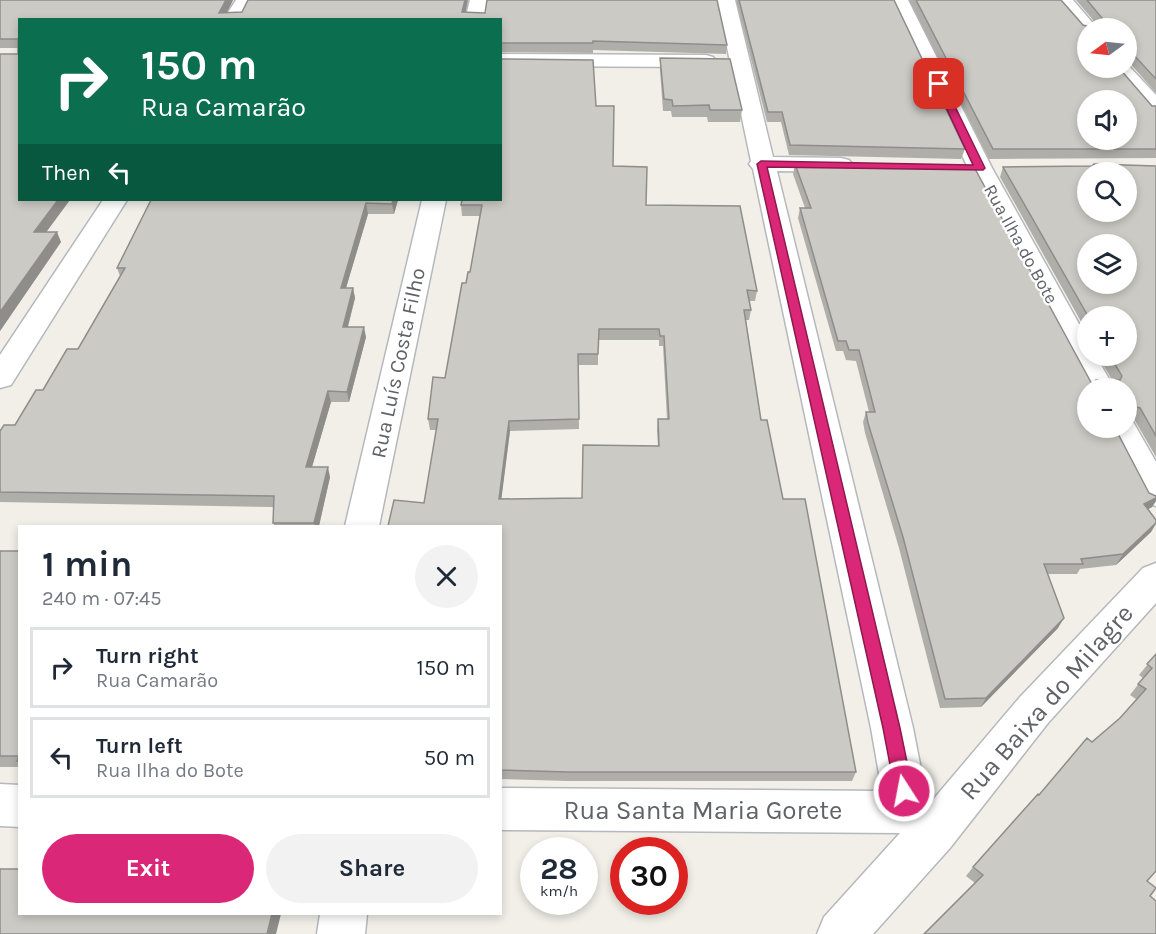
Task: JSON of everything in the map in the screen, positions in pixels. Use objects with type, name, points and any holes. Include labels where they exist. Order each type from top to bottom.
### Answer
[{"type":"street","points":[[233,18],[245,0]]},
{"type":"street","points":[[474,18],[479,0]]},
{"type":"street","points":[[726,0],[761,164],[889,716],[921,822]]},
{"type":"street","name":"Rua Ilha do Bote","points":[[899,0],[980,168],[1094,378]]},
{"type":"street","points":[[1063,0],[1079,18]]},
{"type":"street","points":[[502,60],[739,62]]},
{"type":"street","points":[[1130,78],[1156,108]]},
{"type":"street","points":[[761,164],[865,166]]},
{"type":"street","points":[[0,378],[115,201]]},
{"type":"street","name":"Rua Luís Costa Filho","points":[[362,525],[434,201]]},
{"type":"street","points":[[1126,438],[1156,493]]},
{"type":"street","name":"Rua Baixa do Milagre","points":[[841,934],[921,822],[1034,710],[1156,578]]},
{"type":"street","points":[[0,805],[18,806]]},
{"type":"street","name":"Rua Santa Maria Gorete","points":[[502,809],[921,822]]},
{"type":"street","points":[[340,934],[344,915]]},
{"type":"building","points":[[0,0],[226,0],[219,13],[242,12],[248,0],[465,0],[462,12],[485,13],[487,0],[717,0],[727,45],[593,41],[593,43],[502,43],[502,18],[18,18],[18,39],[0,39]]},
{"type":"building","points":[[739,0],[894,0],[965,149],[790,145],[782,112],[768,112]]},
{"type":"building","points":[[916,0],[1061,0],[1077,18],[1077,78],[1128,78],[1152,106],[1156,106],[1156,149],[1137,149],[1137,90],[1077,90],[1077,149],[993,149]]},
{"type":"building","points":[[1087,0],[1156,0],[1156,79],[1137,58],[1137,18],[1102,18]]},
{"type":"building","points":[[0,54],[18,54],[18,201],[57,201],[34,232],[57,232],[0,312]]},
{"type":"building","points":[[660,58],[730,59],[742,110],[710,110],[709,105],[673,106],[672,100],[664,99]]},
{"type":"building","points":[[502,59],[593,60],[596,106],[614,106],[613,166],[647,167],[646,205],[740,206],[757,291],[747,290],[751,310],[744,310],[761,420],[767,420],[783,499],[805,499],[856,772],[502,770],[502,525],[388,525],[394,500],[424,503],[438,419],[428,419],[433,377],[445,378],[462,283],[466,283],[468,272],[470,272],[482,205],[461,205],[462,201],[502,201]],"holes":[[[599,329],[659,329],[660,336],[664,336],[669,419],[658,419],[659,446],[583,445],[582,498],[499,499],[509,421],[579,419],[578,354],[598,354]]]},
{"type":"building","points":[[795,164],[974,167],[1077,357],[1077,366],[1082,366],[1089,378],[1077,378],[1077,438],[1120,438],[1149,493],[1156,496],[1144,504],[1156,523],[1123,554],[1081,559],[1083,564],[1044,564],[1064,618],[986,698],[945,699],[903,537],[868,423],[866,412],[875,412],[859,350],[849,350],[846,341],[838,341],[800,208],[811,208]]},
{"type":"building","points":[[1137,165],[1156,166],[1156,436],[1140,408],[1137,407],[1137,378],[1121,378],[1116,366],[1137,366],[1137,306],[1082,306],[1003,167],[1077,166],[1077,222],[1137,222]]},
{"type":"building","points":[[150,201],[393,201],[392,204],[366,203],[341,288],[353,288],[343,327],[364,327],[347,392],[328,391],[306,467],[328,467],[314,523],[273,523],[274,496],[0,492],[0,431],[4,425],[15,425],[36,390],[43,390],[67,349],[78,349],[125,268],[117,268]]},
{"type":"building","points":[[0,551],[18,551],[18,756],[0,756]]},
{"type":"building","points":[[1156,654],[1156,871],[1147,881],[1156,888],[1150,896],[1156,901],[1156,934],[924,934],[983,875],[973,867],[1087,738],[1092,742],[1120,718],[1146,689],[1138,684],[1152,668],[1147,664]]},
{"type":"building","points":[[0,869],[18,869],[18,915],[272,915],[267,934],[0,934]]},
{"type":"route","points":[[904,791],[761,164],[980,168],[939,84]]}]
